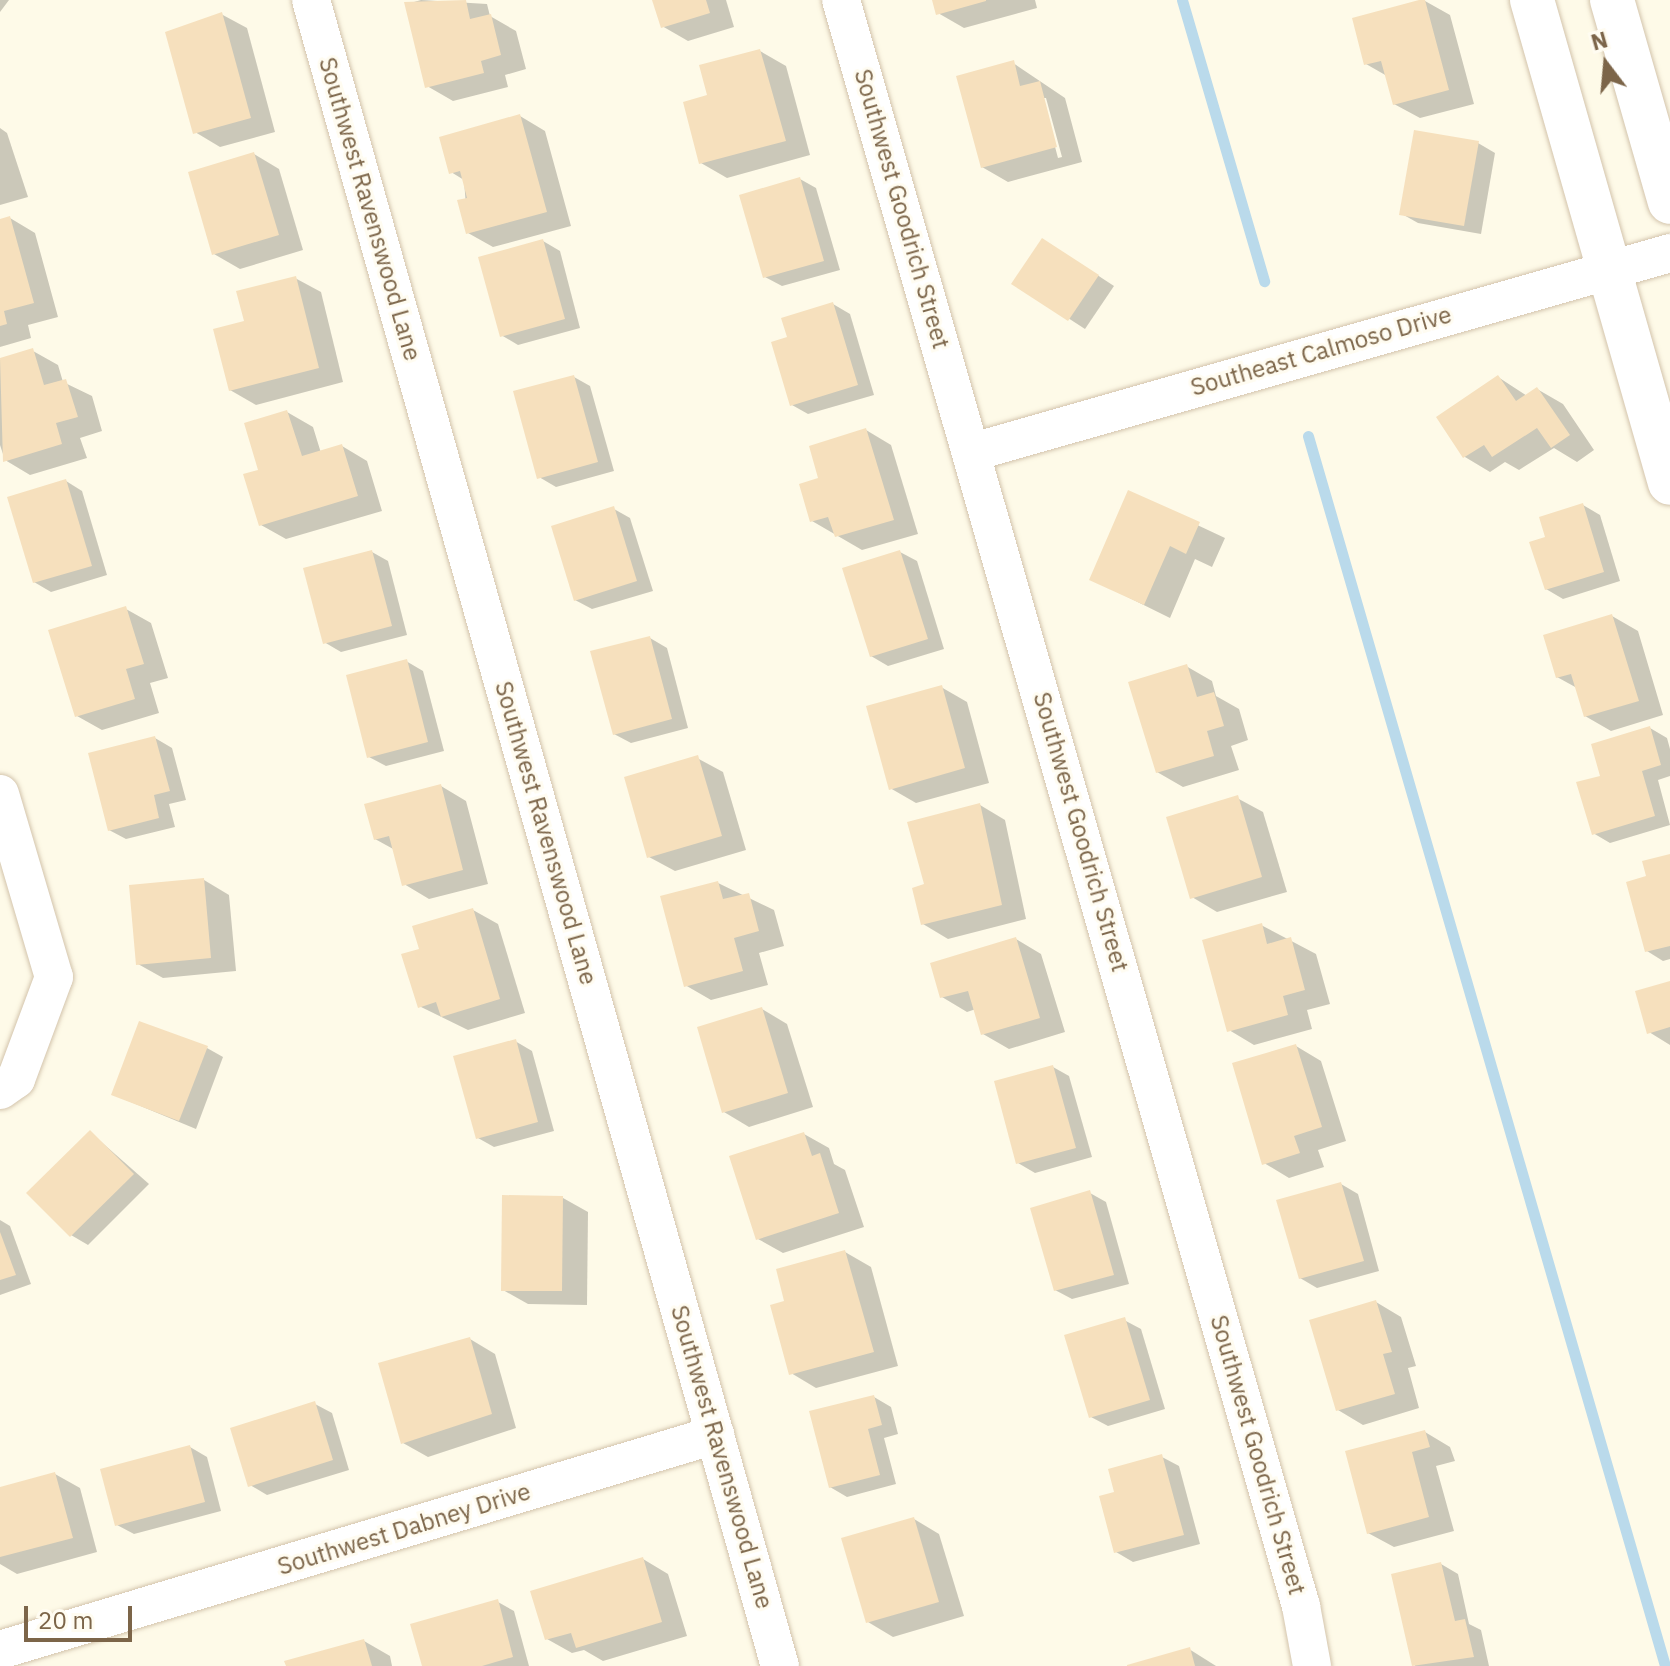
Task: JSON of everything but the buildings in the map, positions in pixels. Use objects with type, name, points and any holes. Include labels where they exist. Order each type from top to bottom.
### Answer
[{"type":"main road","points":[[1532,0],[1670,483]]},
{"type":"main road","points":[[1612,0],[1670,202]]},
{"type":"street","name":"Southwest Ravenswood Lane","points":[[311,0],[780,1666]]},
{"type":"street","name":"Southwest Goodrich Street","points":[[841,0],[973,452],[1301,1606],[1312,1666]]},
{"type":"street","name":"Southeast Calmoso Drive","points":[[973,452],[1609,267],[1670,253]]},
{"type":"street","points":[[0,794],[54,977],[16,1079],[0,1090]]},
{"type":"street","name":"Southwest Dabney Drive","points":[[0,1650],[715,1435]]},
{"type":"waterway","points":[[1182,0],[1264,281]]},
{"type":"waterway","points":[[1308,436],[1665,1666]]}]
